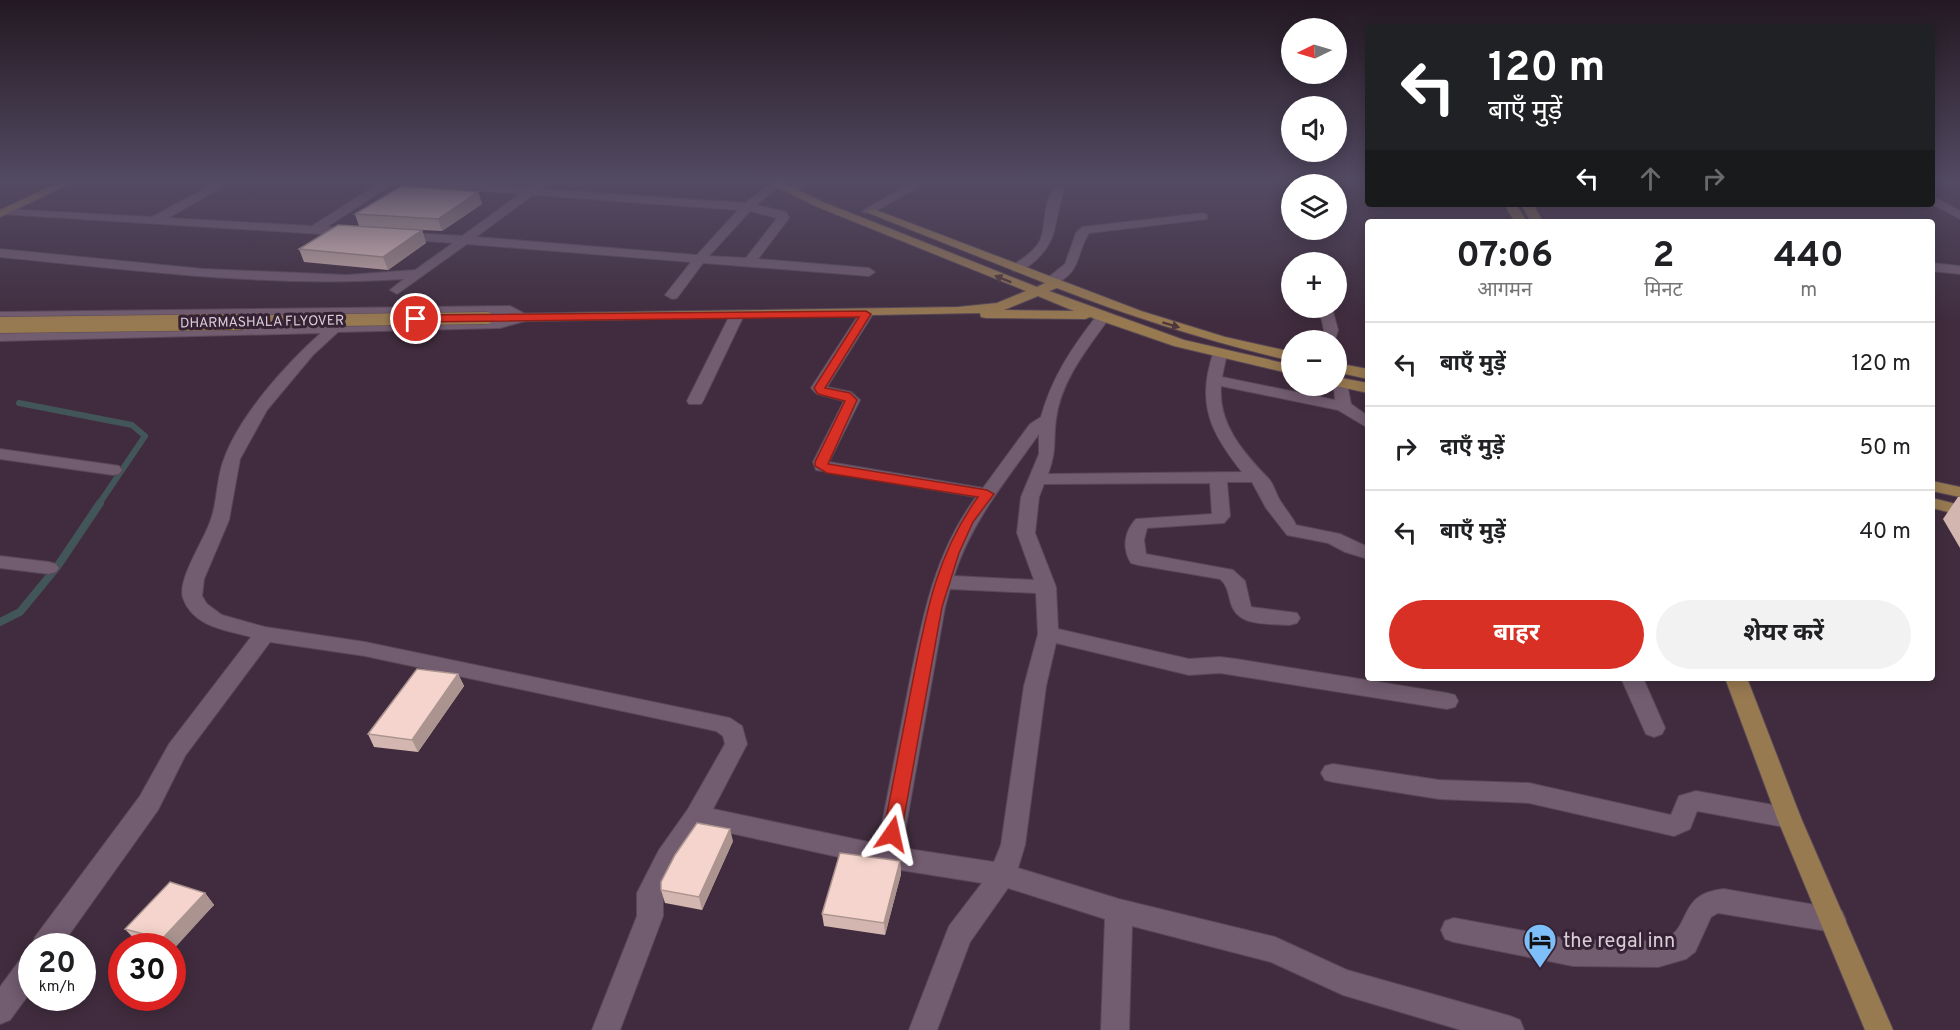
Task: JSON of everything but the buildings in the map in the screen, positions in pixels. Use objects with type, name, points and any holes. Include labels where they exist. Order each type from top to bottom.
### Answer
[{"type":"main road","points":[[891,228],[1034,292],[1100,316],[1179,343],[1281,367]]},
{"type":"main road","points":[[913,228],[1136,314],[1221,340],[1281,354]]},
{"type":"main road","points":[[958,312],[1000,307],[1054,282]]},
{"type":"main road","points":[[958,312],[999,315],[1136,314]]},
{"type":"main road","name":"DHARMASHALA FLYOVER","points":[[0,325],[958,312]]},
{"type":"main road","points":[[1347,376],[1365,374]]},
{"type":"main road","points":[[1347,380],[1365,387]]},
{"type":"main road","points":[[1935,487],[1960,492]]},
{"type":"main road","points":[[1935,504],[1960,510]]},
{"type":"main road","points":[[1737,681],[1789,818],[1879,1030]]},
{"type":"street","points":[[299,228],[362,232]]},
{"type":"street","points":[[397,290],[481,228]]},
{"type":"street","points":[[672,295],[729,228]]},
{"type":"street","points":[[750,262],[775,228]]},
{"type":"street","points":[[1018,268],[1040,251],[1047,238],[1048,228]]},
{"type":"street","points":[[1054,282],[1071,266],[1082,232],[1103,228]]},
{"type":"street","points":[[385,234],[869,272]]},
{"type":"street","points":[[0,253],[204,273],[338,279],[418,274]]},
{"type":"street","points":[[1935,267],[1960,270]]},
{"type":"street","points":[[1935,273],[1960,275]]},
{"type":"street","points":[[0,316],[510,310],[524,317]]},
{"type":"street","points":[[0,347],[19,336],[47,314]]},
{"type":"street","points":[[866,314],[819,388],[822,392],[846,395],[852,400],[821,462],[822,466],[827,469],[987,494]]},
{"type":"street","points":[[695,401],[737,315]]},
{"type":"street","points":[[923,1030],[959,935],[1003,875],[1013,845],[1035,686],[1048,634],[1046,587],[1026,534],[1030,497],[1047,454],[1048,419],[1056,390],[1100,316]]},
{"type":"street","points":[[0,337],[500,324],[524,317]]},
{"type":"street","points":[[334,329],[308,352],[260,408],[232,459],[220,520],[194,579],[192,596],[199,609],[215,620],[266,633],[365,649],[722,724],[734,732],[736,744],[696,816],[668,858],[650,893],[650,915],[606,1030]]},
{"type":"street","points":[[1220,353],[1214,380],[1212,407],[1236,453],[1255,477],[1262,482],[1288,528],[1293,531],[1333,538],[1365,552]]},
{"type":"street","points":[[1214,380],[1343,406],[1365,421]]},
{"type":"street","points":[[1341,396],[1343,406]]},
{"type":"street","points":[[888,857],[935,607],[951,553],[967,522],[987,494],[1036,427],[1048,419]]},
{"type":"street","points":[[0,454],[113,470]]},
{"type":"street","points":[[1038,479],[1255,477]]},
{"type":"street","points":[[1218,478],[1221,516],[1218,519],[1142,523],[1136,531],[1138,559],[1226,574],[1235,581],[1242,610],[1248,614],[1290,618]]},
{"type":"street","points":[[0,562],[48,568]]},
{"type":"street","points":[[942,582],[1046,587]]},
{"type":"street","points":[[54,933],[149,802],[177,750],[266,633]]},
{"type":"street","points":[[1048,634],[1190,667],[1220,665],[1236,667],[1448,701]]},
{"type":"street","points":[[1633,681],[1654,728]]},
{"type":"street","points":[[1333,773],[1439,790],[1470,792],[1511,790],[1674,826],[1681,822],[1688,803],[1696,801],[1789,818]]},
{"type":"street","points":[[696,816],[888,857],[1003,875],[1119,911],[1275,950],[1342,982],[1510,1030]]},
{"type":"street","points":[[1454,930],[1573,953],[1640,954],[1676,950],[1685,943],[1702,909],[1713,902],[1724,901],[1833,920]]},
{"type":"street","points":[[1115,1030],[1119,911]]},
{"type":"street","points":[[0,1010],[18,985]]},
{"type":"waterway","points":[[19,403],[132,425],[145,436],[99,504]]},
{"type":"waterway","points":[[0,622],[20,612],[57,567],[100,503]]},
{"type":"place","name":"the regal inn","points":[[1540,969]]},
{"type":"route","points":[[416,319],[866,314],[819,388],[822,392],[846,395],[852,400],[821,462],[822,466],[827,469],[987,494],[967,522],[951,553],[935,607],[892,834]]}]
